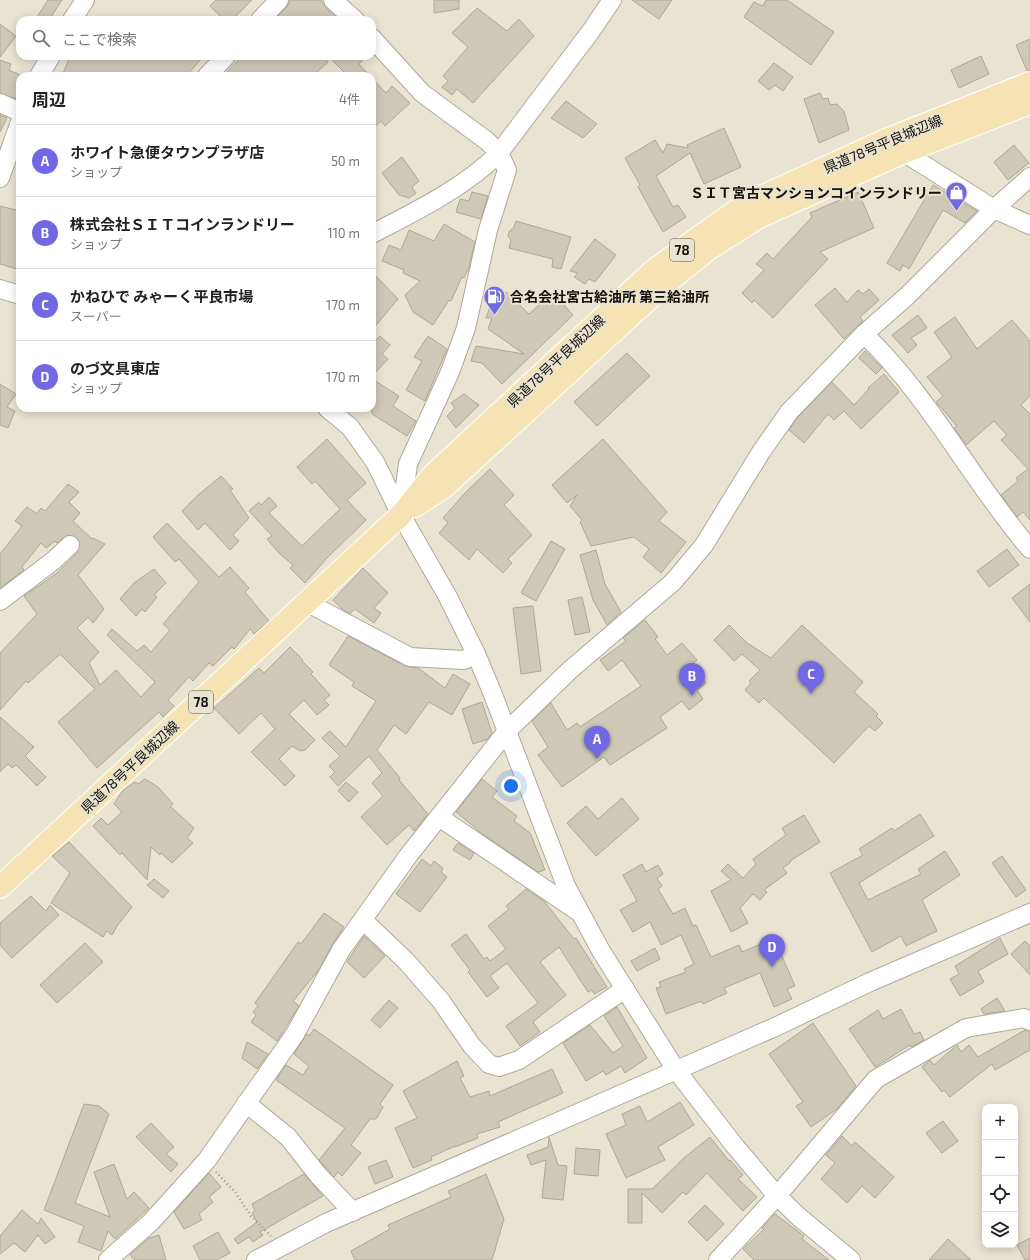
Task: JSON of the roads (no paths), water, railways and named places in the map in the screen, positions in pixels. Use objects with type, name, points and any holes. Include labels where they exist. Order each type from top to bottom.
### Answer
[{"type":"main road","name":"県道78号平良城辺線","points":[[0,887],[401,516],[444,488],[665,284],[710,248],[758,217],[894,146],[1030,83]]},
{"type":"main road","name":"県道78号平良城辺線","points":[[894,146],[1030,103]]},
{"type":"street","points":[[75,16],[85,0]]},
{"type":"street","points":[[264,16],[279,0]]},
{"type":"street","points":[[333,0],[351,16]]},
{"type":"street","points":[[376,232],[441,196],[484,168],[500,153],[591,31],[612,0]]},
{"type":"street","points":[[376,42],[422,93],[487,141],[500,153],[507,170],[488,230],[466,328],[450,372],[408,464],[401,516]]},
{"type":"street","points":[[41,72],[49,60]]},
{"type":"street","points":[[211,72],[222,60]]},
{"type":"street","points":[[0,103],[16,110]]},
{"type":"street","points":[[0,178],[16,133]]},
{"type":"street","points":[[894,146],[994,209],[1030,225]]},
{"type":"street","points":[[108,1260],[150,1222],[207,1160],[295,1034],[341,950],[408,856],[507,731],[570,670],[599,644],[632,619],[673,582],[704,545],[761,452],[789,412],[864,334],[907,296],[994,209],[1030,177]]},
{"type":"street","points":[[0,289],[16,294]]},
{"type":"street","points":[[864,334],[888,356],[923,400],[1010,524],[1030,549]]},
{"type":"street","points":[[332,412],[350,427],[375,462],[401,516],[448,598],[476,654],[566,886],[601,951],[676,1070],[734,1145],[777,1196],[799,1217],[852,1260]]},
{"type":"street","points":[[0,601],[53,561],[70,545]]},
{"type":"street","points":[[308,603],[410,657],[464,660],[476,654]]},
{"type":"street","points":[[439,817],[581,913]]},
{"type":"street","points":[[256,1260],[281,1246],[353,1212],[773,1028],[870,982],[1030,913]]},
{"type":"street","points":[[363,920],[406,961],[440,1001],[472,1046],[489,1064],[499,1067],[519,1060],[625,989]]},
{"type":"street","points":[[718,1260],[777,1196],[871,1084],[882,1075],[966,1028],[1024,1018],[1030,1021]]},
{"type":"street","points":[[246,1103],[288,1137],[318,1175],[353,1212]]},
{"type":"place","name":"ＳＩＴ宮古マンションコインランドリー","points":[[957,212]]},
{"type":"place","name":"合名会社宮古給油所 第三給油所","points":[[495,316]]},
{"type":"place","name":"かねひで みゃーく平良市場","points":[[811,694]]},
{"type":"place","name":"株式会社ＳＩＴコインランドリー","points":[[692,696]]},
{"type":"place","name":"ホワイト急便タウンプラザ店","points":[[597,759]]},
{"type":"place","name":"のづ文具東店","points":[[772,967]]}]
